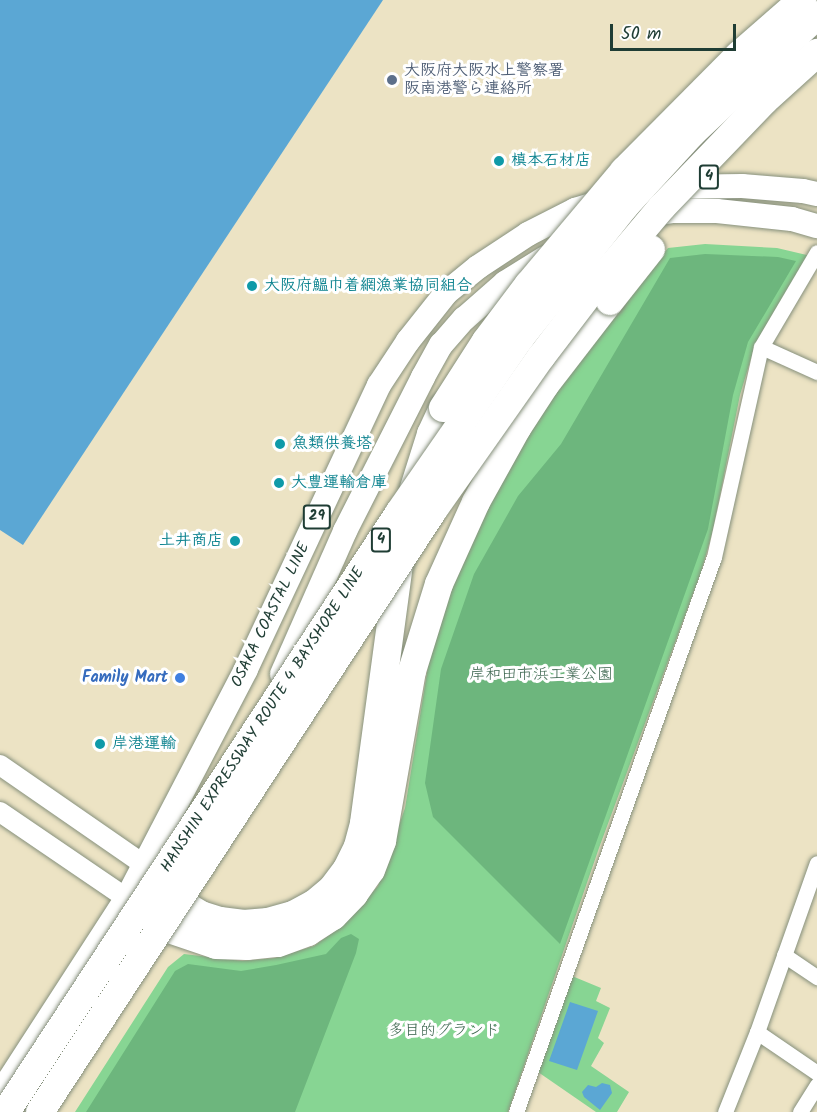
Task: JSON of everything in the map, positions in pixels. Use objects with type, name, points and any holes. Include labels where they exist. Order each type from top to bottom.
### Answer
[{"type":"highway","name":"4","points":[[186,906],[201,915],[220,921],[244,924],[268,922],[293,915],[314,904],[332,889],[346,869],[358,846],[364,823],[408,516],[419,466],[443,408],[486,341],[529,284],[624,171],[739,55],[802,0]]},
{"type":"highway","name":"HANSHIN EXPRESSWAY ROUTE 4 BAYSHORE LINE","points":[[6,1112],[399,513],[520,338],[619,213],[685,141],[817,15]]},
{"type":"highway","name":"HANSHIN EXPRESSWAY ROUTE 4 BAYSHORE LINE","points":[[40,1112],[434,509],[541,357],[662,207],[764,101],[817,53]]},
{"type":"highway","name":"4","points":[[172,930],[216,945],[247,946],[278,943],[308,932],[333,916],[354,894],[371,870],[382,841],[412,671],[439,584],[471,512],[507,446],[545,386],[722,160],[817,60]]},
{"type":"main road","name":"OSAKA COASTAL LINE","points":[[0,1094],[127,898],[246,669],[379,385],[408,341],[447,293],[478,267],[528,234],[575,210],[622,196],[670,187],[742,186],[803,190],[817,194]]},
{"type":"main road","name":"OSAKA COASTAL LINE","points":[[54,1112],[186,906],[214,849],[276,688],[345,531],[441,345],[464,319],[505,283],[608,220],[672,211],[717,211],[792,219],[817,226]]},
{"type":"street","points":[[516,1112],[714,557],[761,347],[817,252]]},
{"type":"street","points":[[766,349],[817,372]]},
{"type":"street","points":[[0,765],[143,864],[186,906]]},
{"type":"street","points":[[0,812],[172,930]]},
{"type":"street","points":[[726,1111],[757,1032],[817,863]]},
{"type":"street","points":[[784,955],[817,977]]},
{"type":"street","points":[[757,1032],[817,1073]]},
{"type":"street","points":[[800,1112],[817,1085]]},
{"type":"green space","name":"岸和田市浜工業公園","points":[[705,244],[777,248],[811,256],[755,345],[740,395],[713,530],[701,572],[599,848],[508,1112],[75,1112],[168,967],[184,954],[242,961],[275,958],[314,946],[344,924],[378,886],[405,808],[432,642],[466,552],[499,484],[550,401],[607,322],[668,248]]},
{"type":"green space","points":[[705,254],[778,257],[796,261],[748,342],[733,395],[708,529],[560,944],[433,817],[425,783],[441,669],[474,574],[518,496],[561,444],[670,258]]},
{"type":"green space","points":[[351,934],[359,939],[356,953],[295,1112],[86,1112],[175,971],[188,964],[241,971],[276,965],[326,954],[341,938]]},
{"type":"green space","points":[[572,976],[601,988],[596,1001],[610,1008],[598,1038],[604,1043],[591,1066],[629,1092],[617,1112],[596,1112],[538,1072]]},
{"type":"water","points":[[0,0],[383,0],[23,545],[0,530]]},
{"type":"water","points":[[570,1002],[598,1011],[577,1070],[549,1061]]},
{"type":"water","points":[[602,1083],[610,1085],[612,1093],[600,1110],[584,1097],[582,1092],[588,1085],[596,1087]]},
{"type":"place","name":"大阪府大阪水上警察署 阪南港警ら連絡所","points":[[392,80]]},
{"type":"place","name":"槙本石材店","points":[[499,161]]},
{"type":"place","name":"大阪府鰮巾着網漁業協同組合","points":[[252,286]]},
{"type":"place","name":"魚類供養塔","points":[[280,444]]},
{"type":"place","name":"大豊運輸倉庫","points":[[279,483]]},
{"type":"place","name":"土井商店","points":[[235,541]]},
{"type":"place","name":"Family Mart","points":[[180,678]]},
{"type":"place","name":"岸港運輸","points":[[100,744]]},
{"type":"park label","name":"多目的グランド","points":[[444,1031]]}]
